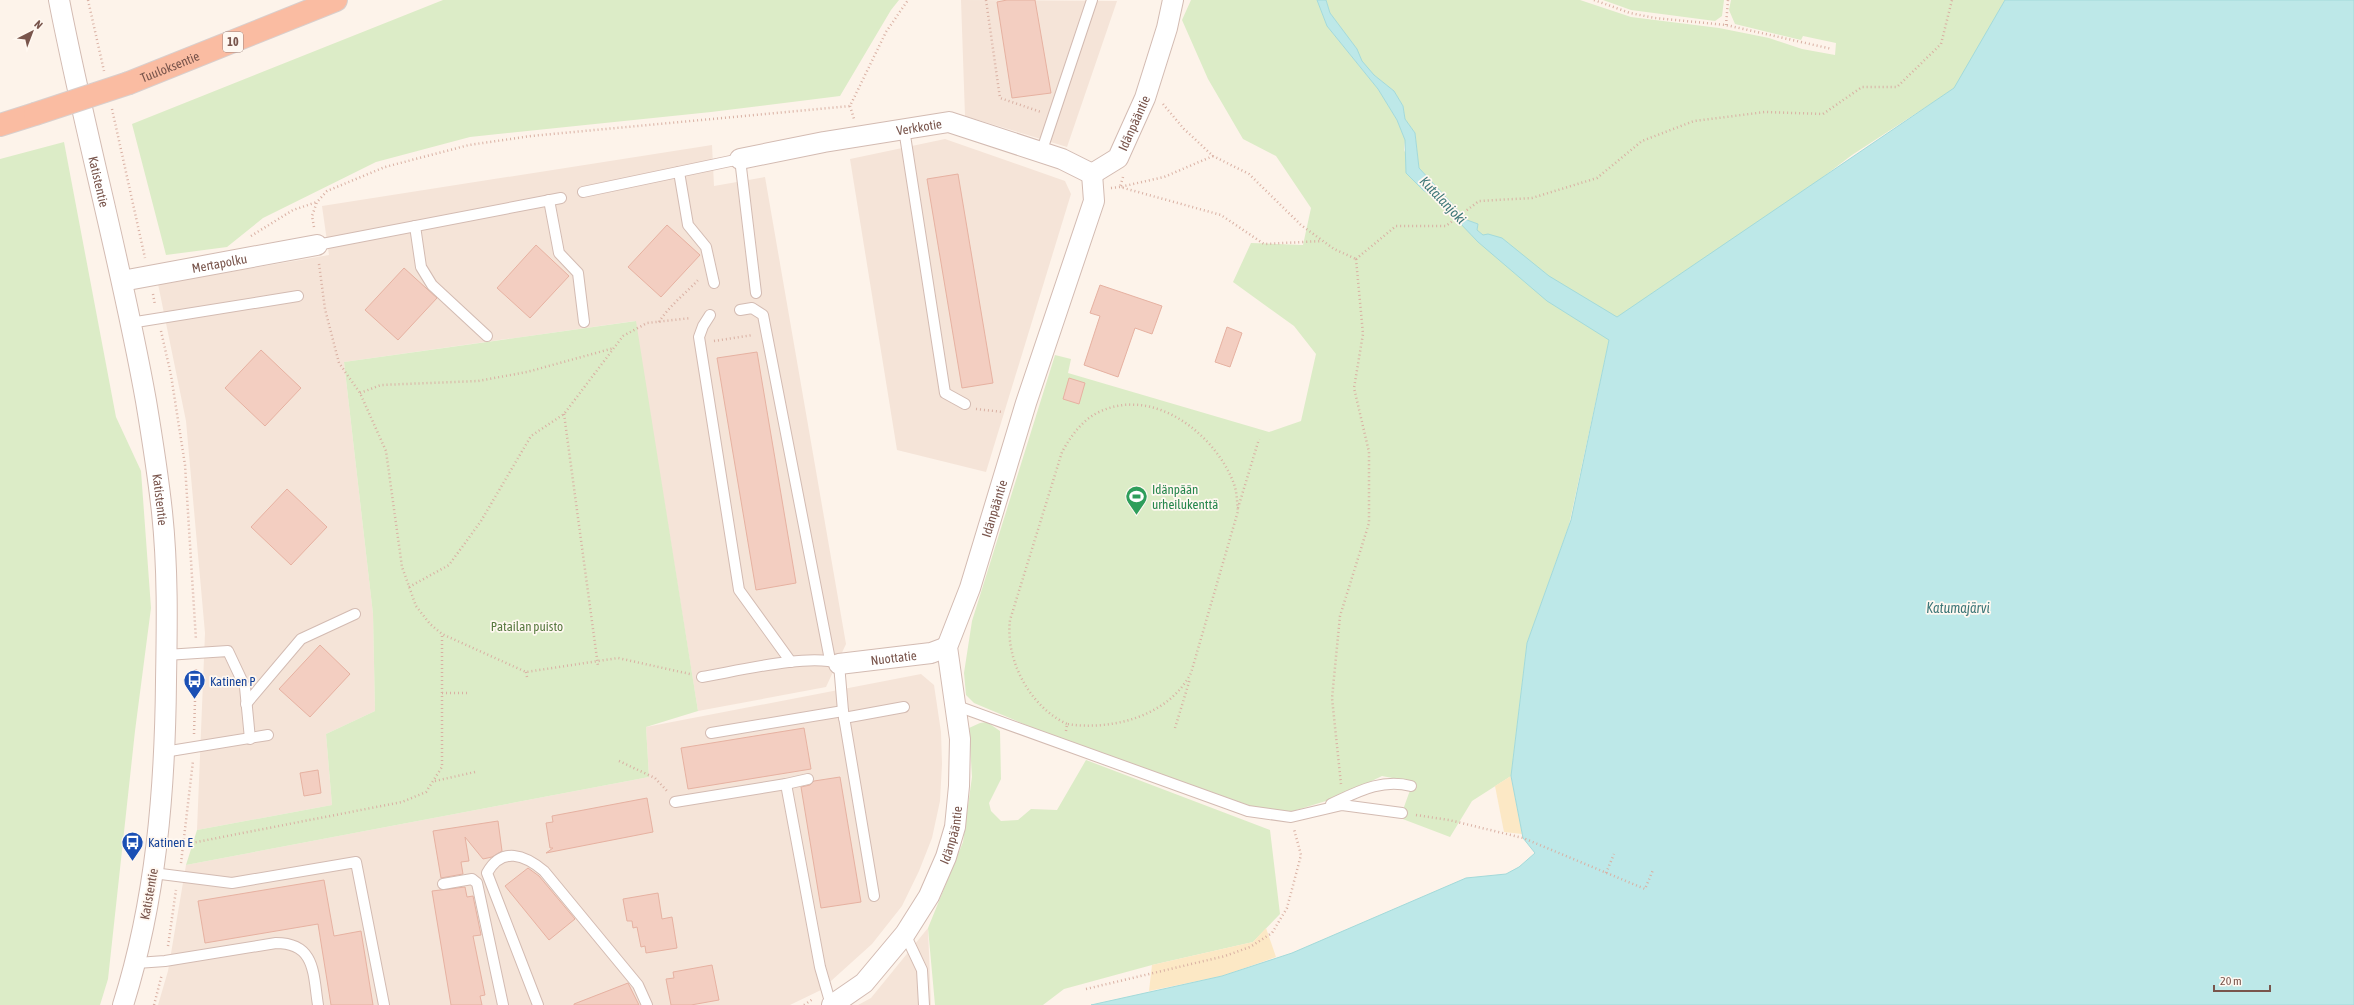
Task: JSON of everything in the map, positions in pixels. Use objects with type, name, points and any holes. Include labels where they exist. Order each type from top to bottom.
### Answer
[{"type":"highway","name":"Tuuloksentie","points":[[0,125],[129,83],[336,0]]},
{"type":"street","name":"Katistentie","points":[[59,0],[85,124],[122,281],[146,402],[162,514],[166,655],[164,752],[153,873],[136,963],[124,1005]]},
{"type":"street","name":"Idänpääntie","points":[[831,1005],[864,983],[905,934],[929,896],[946,857],[954,827],[959,786],[960,740],[957,706],[947,647],[970,588],[1026,403],[1094,201],[1092,174],[1118,158],[1148,87],[1173,0]]},
{"type":"street","name":"Verkkotie","points":[[740,159],[824,142],[949,122],[1062,159],[1092,174]]},
{"type":"street","name":"Mertapolku","points":[[122,281],[317,245]]},
{"type":"street","name":"Nuottatie","points":[[834,662],[931,653],[947,647]]},
{"type":"lane","points":[[1041,153],[1052,116],[1092,0]]},
{"type":"lane","points":[[904,129],[945,393],[965,404]]},
{"type":"lane","points":[[583,192],[740,159],[756,293]]},
{"type":"lane","points":[[679,172],[688,225],[706,247],[714,283]]},
{"type":"lane","points":[[317,245],[561,198]]},
{"type":"lane","points":[[549,200],[559,253],[578,273],[584,322]]},
{"type":"lane","points":[[415,226],[421,267],[432,285],[487,336]]},
{"type":"lane","points":[[130,323],[298,296]]},
{"type":"lane","points":[[740,310],[752,308],[763,315],[844,714],[874,896]]},
{"type":"lane","points":[[710,315],[703,326],[699,337],[739,590],[791,662]]},
{"type":"lane","points":[[246,704],[301,638],[355,614]]},
{"type":"lane","points":[[166,655],[228,651],[245,687],[250,739]]},
{"type":"lane","points":[[702,677],[791,662],[834,662]]},
{"type":"lane","points":[[957,706],[1248,811],[1291,817],[1318,809],[1375,785],[1402,783],[1411,786]]},
{"type":"lane","points":[[711,733],[904,707]]},
{"type":"lane","points":[[164,752],[268,735]]},
{"type":"lane","points":[[675,802],[808,779]]},
{"type":"lane","points":[[786,784],[820,967],[831,1005]]},
{"type":"lane","points":[[1318,809],[1342,805],[1402,813]]},
{"type":"lane","points":[[538,1005],[488,873],[491,866],[500,859],[518,855],[530,859],[544,871],[638,985],[646,1005]]},
{"type":"lane","points":[[153,873],[232,883],[356,862],[384,1005]]},
{"type":"lane","points":[[443,884],[472,879],[477,883],[503,1005]]},
{"type":"lane","points":[[905,934],[922,970],[924,1005]]},
{"type":"lane","points":[[136,963],[166,961],[276,943],[289,943],[306,953],[312,967],[318,1005]]},
{"type":"path","points":[[88,0],[103,66]]},
{"type":"path","points":[[702,677],[618,658],[526,672],[442,634],[430,624],[416,606],[402,567],[386,451],[360,393],[339,363],[325,309],[312,216],[317,202],[327,191],[385,167],[469,145],[531,136],[850,106],[886,32],[908,0]]},
{"type":"path","points":[[986,0],[1000,98],[1052,116]]},
{"type":"path","points":[[1594,0],[1630,13],[1655,18],[1726,25],[1832,49]]},
{"type":"path","points":[[1726,25],[1728,0]]},
{"type":"path","points":[[1356,259],[1396,226],[1446,226],[1479,202],[1532,198],[1598,178],[1642,141],[1694,121],[1765,112],[1823,114],[1862,87],[1897,87],[1941,44],[1952,0]]},
{"type":"path","points":[[1148,87],[1184,129],[1213,156],[1248,174],[1300,225],[1334,249],[1356,259]]},
{"type":"path","points":[[1120,187],[1164,177],[1213,156]]},
{"type":"path","points":[[1118,158],[1124,172],[1120,187]]},
{"type":"path","points":[[1120,187],[1221,215],[1264,244],[1322,240]]},
{"type":"path","points":[[250,237],[292,210],[317,202]]},
{"type":"path","points":[[1344,798],[1332,698],[1340,616],[1369,523],[1369,452],[1354,388],[1364,334],[1356,259]]},
{"type":"path","points":[[659,322],[665,312],[679,301],[710,267]]},
{"type":"path","points":[[409,587],[449,565],[481,521],[531,436],[564,414],[623,336],[647,323],[710,315]]},
{"type":"path","points":[[700,343],[767,333]]},
{"type":"path","points":[[360,393],[381,385],[478,381],[527,372],[615,348]]},
{"type":"path","points":[[965,404],[980,411],[1004,412]]},
{"type":"path","points":[[1191,673],[1174,695],[1139,717],[1122,723],[1104,726],[1085,727],[1067,724],[1047,712],[1022,678],[1009,645],[1010,620],[1062,452],[1071,436],[1082,424],[1098,412],[1130,404],[1148,406],[1169,413],[1189,425],[1216,451],[1234,484],[1238,511]]},
{"type":"path","points":[[564,414],[596,662],[598,666]]},
{"type":"path","points":[[1175,728],[1259,439]]},
{"type":"path","points":[[156,846],[183,846],[402,802],[426,792],[442,767],[442,634]]},
{"type":"path","points":[[526,672],[527,677]]},
{"type":"path","points":[[442,694],[467,693]]},
{"type":"path","points":[[1062,743],[1067,724]]},
{"type":"path","points":[[619,761],[655,778],[675,802]]},
{"type":"path","points":[[434,781],[475,772]]},
{"type":"path","points":[[1402,813],[1449,820],[1523,838],[1645,889],[1653,870]]},
{"type":"path","points":[[1086,989],[1225,956],[1250,948],[1272,933],[1288,908],[1301,855],[1291,817]]},
{"type":"path","points":[[1606,873],[1614,854]]},
{"type":"shaded area","points":[[961,0],[1117,1],[1067,147],[965,116]]},
{"type":"shaded area","points":[[945,139],[1065,181],[1071,194],[986,472],[897,450],[850,159]]},
{"type":"shaded area","points":[[712,145],[714,186],[765,177],[846,644],[826,687],[698,711],[635,321],[344,362],[373,614],[375,711],[326,734],[332,805],[197,830],[205,633],[186,421],[158,284],[329,255],[322,206]]},
{"type":"shaded area","points":[[921,674],[934,685],[941,732],[942,764],[940,801],[932,838],[919,871],[902,906],[872,944],[821,990],[790,1005],[158,1005],[168,971],[186,865],[649,777],[646,727]]},
{"type":"shaded area","points":[[928,928],[931,1005],[858,1005],[871,998]]},
{"type":"green space","points":[[443,0],[899,0],[891,10],[840,96],[711,112],[470,137],[376,162],[263,218],[227,247],[166,255],[132,124]]},
{"type":"green space","points":[[1191,0],[1317,0],[1327,26],[1378,89],[1397,120],[1405,140],[1404,150],[1423,190],[1438,200],[1451,214],[1483,235],[1477,230],[1478,224],[1467,220],[1419,168],[1415,133],[1405,119],[1403,106],[1394,91],[1374,75],[1361,61],[1357,49],[1330,13],[1326,0],[1580,0],[1631,17],[1719,28],[1769,38],[1802,49],[1835,55],[1836,43],[1803,36],[1801,40],[1735,24],[1729,10],[1731,0],[2005,0],[1955,88],[1852,155],[1609,340],[1569,525],[1527,643],[1511,776],[1472,801],[1450,837],[1400,818],[1413,782],[1382,776],[1339,797],[1290,812],[1259,809],[1045,733],[974,703],[966,695],[964,673],[972,621],[1055,355],[1071,359],[1068,373],[1269,432],[1301,421],[1316,354],[1294,326],[1233,282],[1251,243],[1303,245],[1311,208],[1276,156],[1243,139],[1208,79],[1182,20]]},
{"type":"green space","points":[[1603,0],[1724,0],[1722,16],[1715,21],[1631,10]]},
{"type":"green space","points":[[64,142],[116,417],[141,471],[151,608],[135,731],[108,979],[100,1005],[0,1005],[0,159]]},
{"type":"green space","name":"Patailan puisto","points":[[636,321],[698,711],[646,727],[649,777],[186,865],[197,830],[332,805],[326,734],[375,711],[373,614],[344,362]]},
{"type":"green space","points":[[987,722],[1000,731],[1001,779],[989,803],[991,811],[1001,821],[1018,820],[1031,809],[1057,810],[1086,760],[1270,830],[1280,914],[1253,942],[1152,965],[1064,989],[1043,1005],[935,1005],[928,928],[963,842],[972,777],[969,728],[980,723]]},
{"type":"sand","points":[[1511,776],[1522,834],[1504,832],[1495,786]]},
{"type":"sand","points":[[1266,928],[1276,957],[1222,976],[1149,991],[1152,965],[1253,942]]},
{"type":"water","name":"Katumajärvi","points":[[1317,0],[1326,0],[1330,13],[1357,49],[1362,61],[1374,75],[1394,91],[1403,106],[1405,119],[1415,133],[1419,168],[1467,220],[1478,224],[1477,230],[1483,235],[1488,234],[1502,238],[1549,276],[1617,317],[1954,88],[2005,0],[2354,0],[2354,1005],[1091,1005],[1222,976],[1292,953],[1466,878],[1506,874],[1519,867],[1535,853],[1523,838],[1511,776],[1527,643],[1571,520],[1609,340],[1547,301],[1478,242],[1438,200],[1423,190],[1406,173],[1405,140],[1397,120],[1378,89],[1327,26]]},
{"type":"building","points":[[1007,0],[1035,0],[1051,93],[1012,98],[997,2]]},
{"type":"building","points":[[958,174],[993,383],[962,388],[927,179]]},
{"type":"building","points":[[667,225],[700,255],[661,297],[628,267]]},
{"type":"building","points":[[536,245],[569,276],[530,318],[497,288]]},
{"type":"building","points":[[404,268],[437,298],[398,340],[365,310]]},
{"type":"building","points":[[1100,285],[1162,306],[1152,334],[1135,328],[1118,377],[1084,365],[1100,316],[1090,313]]},
{"type":"building","points":[[1227,327],[1242,333],[1230,367],[1215,362]]},
{"type":"building","points":[[261,350],[301,388],[265,426],[225,388]]},
{"type":"building","points":[[757,352],[796,583],[756,590],[717,358]]},
{"type":"building","points":[[1069,378],[1085,383],[1079,404],[1063,399]]},
{"type":"building","points":[[287,489],[327,527],[291,565],[251,527]]},
{"type":"building","points":[[320,645],[350,674],[310,717],[279,689]]},
{"type":"building","points":[[804,728],[811,769],[688,789],[681,748]]},
{"type":"building","points":[[318,770],[321,793],[304,796],[300,773]]},
{"type":"building","points":[[840,777],[861,902],[821,908],[801,787],[810,785],[814,781]]},
{"type":"building","points":[[647,798],[653,832],[546,853],[553,848],[550,848],[546,823],[553,822],[552,816]]},
{"type":"building","points":[[498,821],[502,851],[492,857],[483,859],[465,837],[469,861],[461,862],[463,874],[441,878],[433,831]]},
{"type":"building","points":[[528,868],[539,876],[575,919],[549,940],[505,886]]},
{"type":"building","points":[[324,880],[334,936],[361,931],[373,1005],[331,1005],[318,924],[205,943],[198,901]]},
{"type":"building","points":[[465,887],[467,897],[473,896],[481,935],[473,936],[485,995],[480,996],[482,1005],[451,1005],[432,891]]},
{"type":"building","points":[[658,893],[662,919],[672,917],[677,948],[646,953],[645,946],[641,947],[637,927],[633,928],[632,921],[627,921],[623,899]]},
{"type":"building","points":[[712,965],[719,1000],[691,1005],[671,1005],[666,979],[674,978],[673,972]]},
{"type":"building","points":[[628,983],[639,1005],[574,1005],[574,1004]]},
{"type":"place","name":"Idänpään urheilukenttä","points":[[1137,516]]},
{"type":"place","name":"Katinen P","points":[[195,700]]},
{"type":"place","name":"Katinen E","points":[[132,862]]},
{"type":"water label","name":"Kutalanjoki","points":[[1443,200]]}]
